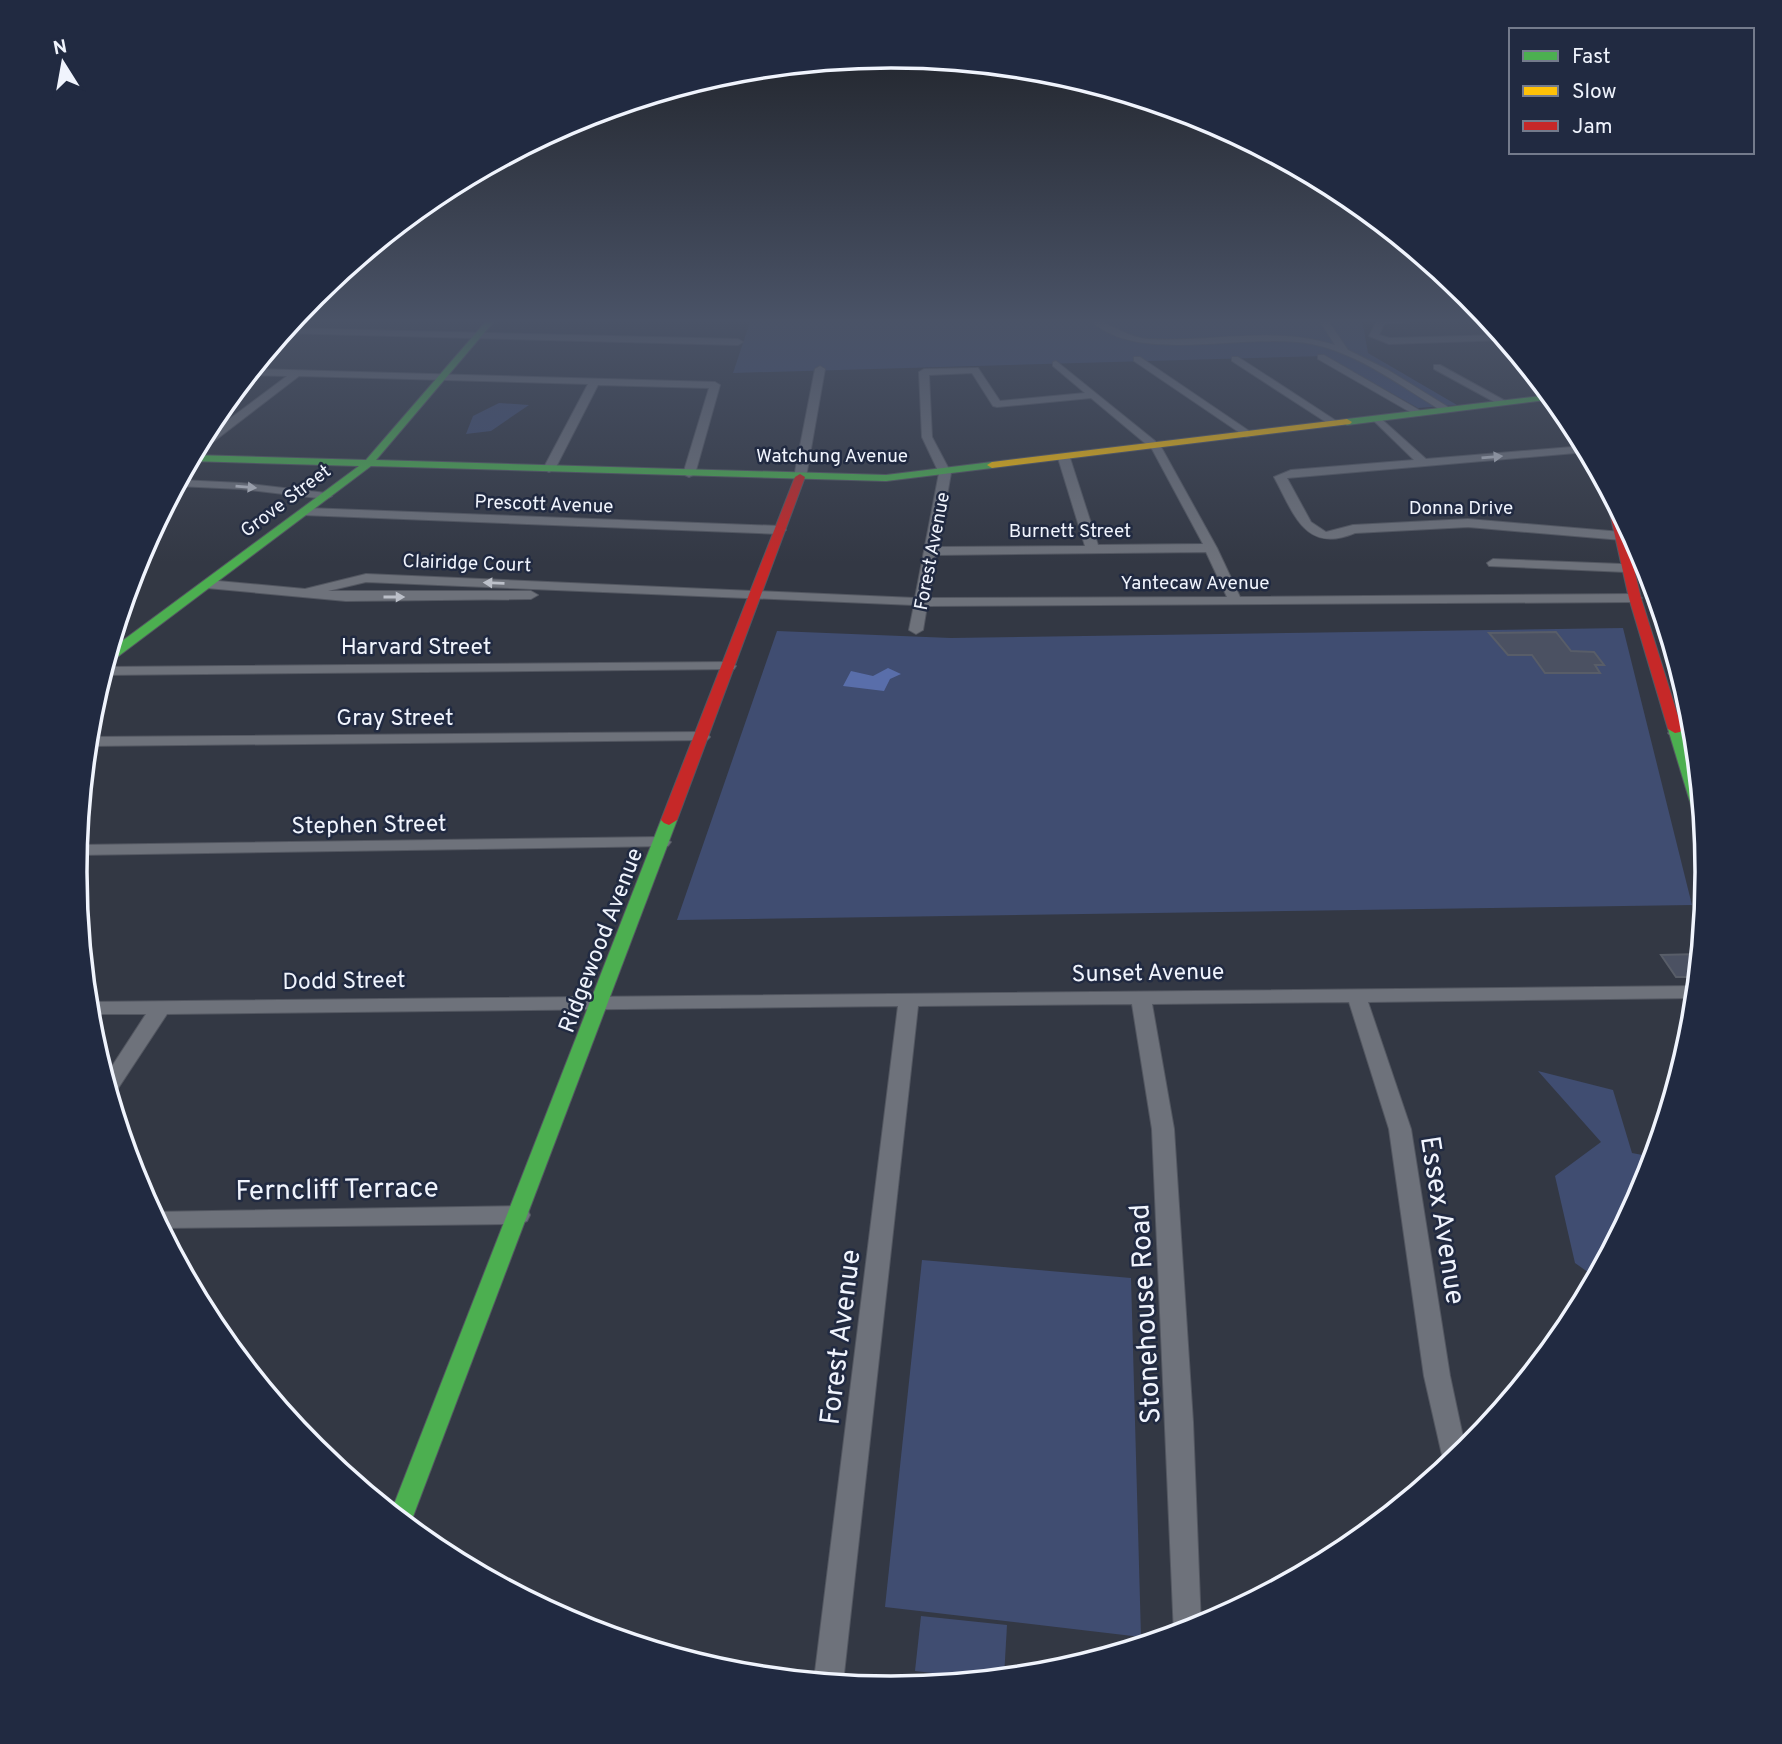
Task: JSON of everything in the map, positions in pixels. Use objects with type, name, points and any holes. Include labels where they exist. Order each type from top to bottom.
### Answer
[{"type":"main road","name":"Grove Street","points":[[120,649],[307,512],[368,464],[423,400]]},
{"type":"main road","name":"Watchung Avenue","points":[[202,458],[886,478],[946,473],[1525,400]]},
{"type":"main road","name":"Ridgewood Avenue","points":[[403,1511],[601,1002],[800,477]]},
{"type":"main road","points":[[1624,544],[1635,598],[1689,774]]},
{"type":"street","points":[[218,433],[261,400]]},
{"type":"street","points":[[549,469],[584,400]]},
{"type":"street","points":[[689,474],[711,400]]},
{"type":"street","name":"Ridgewood Avenue","points":[[800,477],[814,400]]},
{"type":"street","points":[[925,400],[927,437],[946,473]]},
{"type":"street","points":[[995,400],[997,404],[1036,400]]},
{"type":"street","points":[[1100,400],[1156,447],[1211,548],[1235,601]]},
{"type":"street","points":[[1199,400],[1250,435]]},
{"type":"street","points":[[1299,400],[1336,424]]},
{"type":"street","points":[[1397,400],[1421,414]]},
{"type":"street","points":[[1430,400],[1448,411]]},
{"type":"street","points":[[1499,400],[1504,403]]},
{"type":"street","points":[[1378,419],[1423,462],[1575,450]]},
{"type":"street","points":[[1064,458],[1093,550]]},
{"type":"street","name":"Donna Drive","points":[[1423,462],[1285,474],[1280,477],[1306,524],[1323,536],[1339,535],[1353,529],[1468,523],[1616,525]]},
{"type":"street","name":"Forest Avenue","points":[[916,630],[946,473]]},
{"type":"street","points":[[188,483],[241,486],[326,496]]},
{"type":"street","name":"Prescott Avenue","points":[[307,512],[780,530]]},
{"type":"street","name":"Burnett Street","points":[[930,551],[1211,548]]},
{"type":"street","points":[[1493,564],[1636,568]]},
{"type":"street","name":"Clairidge Court","points":[[207,584],[301,594],[346,590],[520,595],[587,588],[756,594]]},
{"type":"street","name":"Yantecaw Avenue","points":[[756,594],[922,603],[1635,598]]},
{"type":"street","name":"Harvard Street","points":[[113,671],[729,666]]},
{"type":"street","points":[[1676,733],[1682,734]]},
{"type":"street","name":"Gray Street","points":[[98,742],[702,737]]},
{"type":"street","name":"Stephen Street","points":[[88,850],[662,842]]},
{"type":"street","name":"Sunset Avenue","points":[[601,1002],[1685,992]]},
{"type":"street","name":"Essex Avenue","points":[[1356,994],[1400,1129],[1437,1376],[1452,1447]]},
{"type":"street","name":"Stonehouse Road","points":[[1141,997],[1163,1129],[1180,1422],[1187,1619]]},
{"type":"street","name":"Forest Avenue","points":[[830,1673],[909,998]]},
{"type":"street","name":"Dodd Street","points":[[99,1008],[601,1002]]},
{"type":"street","points":[[115,1078],[161,1007]]},
{"type":"street","name":"Ferncliff Terrace","points":[[166,1219],[519,1215]]},
{"type":"shaded area","points":[[1404,400],[1449,400],[1457,405],[1418,408]]},
{"type":"shaded area","points":[[499,403],[529,405],[491,431],[466,434],[473,416]]},
{"type":"shaded area","points":[[1623,628],[1692,905],[677,920],[777,631],[951,638]]},
{"type":"shaded area","points":[[888,668],[901,674],[890,679],[884,691],[843,686],[851,671],[873,676]]},
{"type":"shaded area","points":[[1538,1071],[1613,1090],[1632,1153],[1643,1155],[1612,1227],[1588,1272],[1575,1263],[1555,1176],[1601,1142]]},
{"type":"shaded area","points":[[922,1260],[1131,1278],[1141,1635],[885,1607]]},
{"type":"shaded area","points":[[921,1616],[1007,1625],[1005,1668],[944,1674],[915,1671]]},
{"type":"building","points":[[1556,632],[1571,651],[1594,652],[1604,665],[1595,665],[1600,673],[1545,673],[1532,655],[1508,655],[1489,633]]},
{"type":"building","points":[[1690,954],[1688,977],[1676,977],[1661,955]]},
{"type":"traffic: fast","points":[[120,649],[368,464],[422,400]]},
{"type":"traffic: fast","points":[[1347,422],[1524,400]]},
{"type":"traffic: fast","points":[[202,458],[886,478],[992,465]]},
{"type":"traffic: fast","points":[[1675,729],[1689,774]]},
{"type":"traffic: fast","points":[[403,1511],[669,820]]},
{"type":"traffic: slow","points":[[992,465],[1347,422]]},
{"type":"traffic: jam","points":[[669,820],[800,477]]},
{"type":"traffic: jam","points":[[1620,534],[1635,598],[1675,729]]}]
